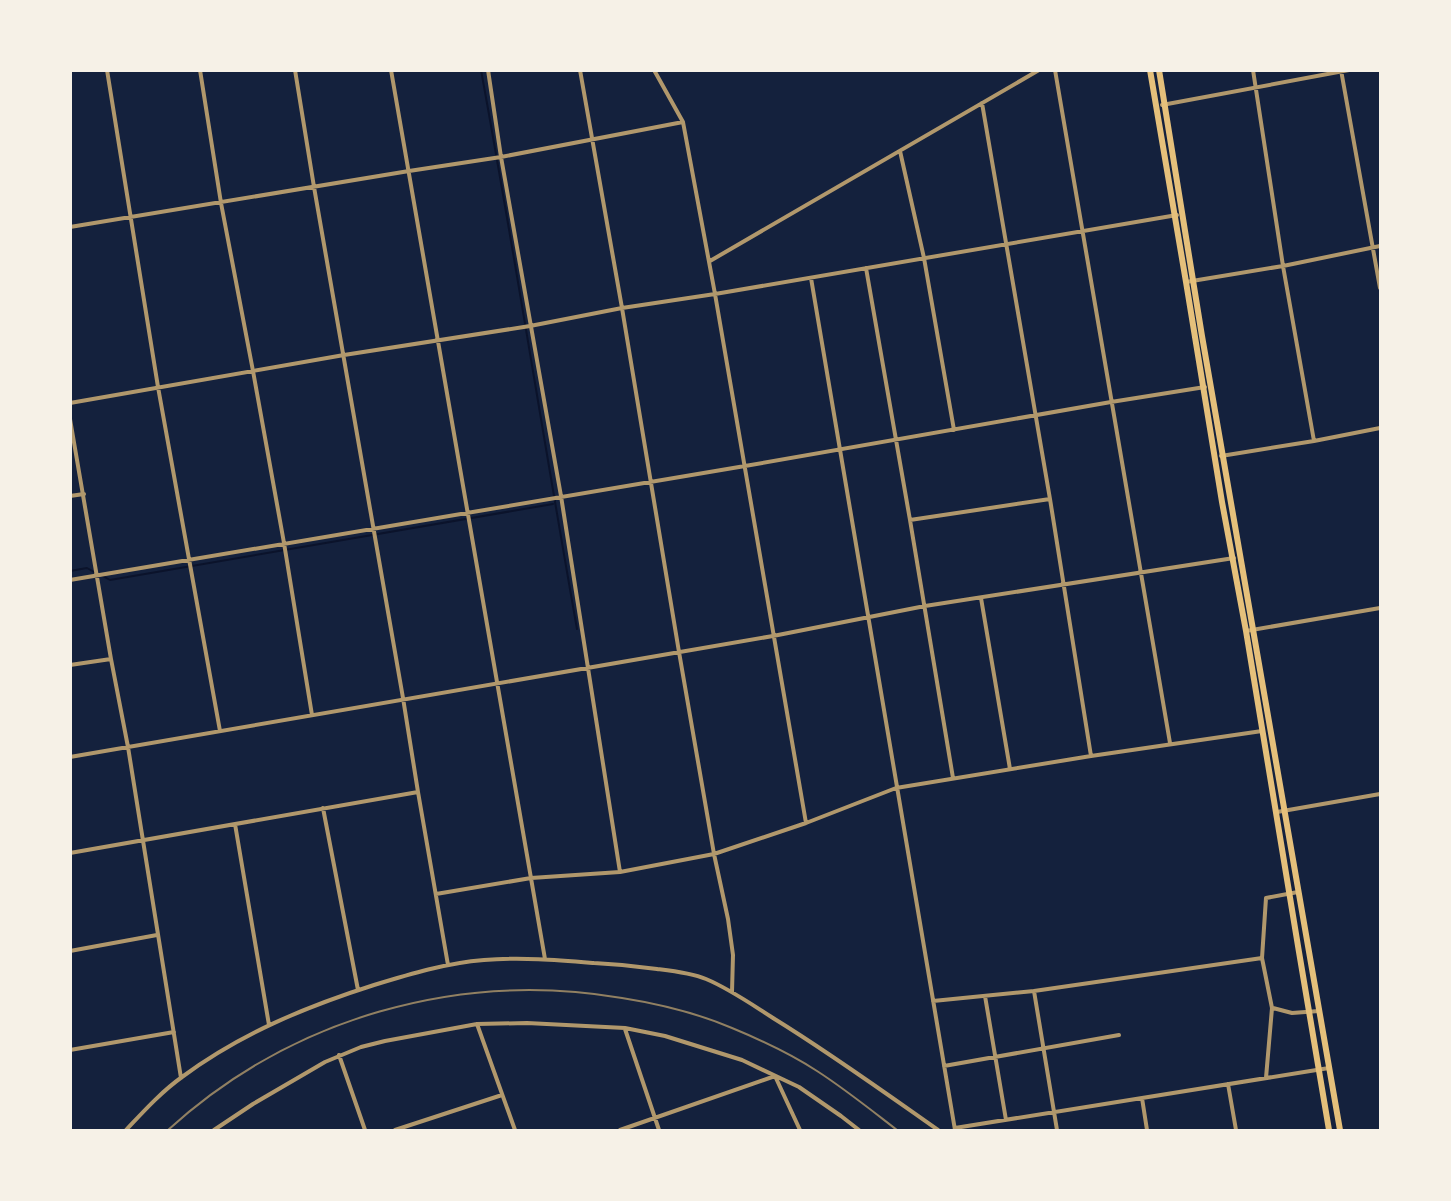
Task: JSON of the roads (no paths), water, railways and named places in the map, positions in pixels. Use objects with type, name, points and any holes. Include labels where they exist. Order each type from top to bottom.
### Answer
[{"type":"main road","points":[[1150,70],[1215,457],[1237,558],[1284,811],[1340,1131]]},
{"type":"main road","points":[[1159,70],[1224,455],[1237,558]]},
{"type":"main road","points":[[1250,630],[1262,731],[1329,1131]]},
{"type":"street","points":[[107,70],[158,387],[220,731]]},
{"type":"street","points":[[200,70],[221,203],[284,543],[312,715]]},
{"type":"street","points":[[295,70],[448,964]]},
{"type":"street","points":[[391,70],[545,959]]},
{"type":"street","points":[[488,70],[501,158],[561,496],[620,872]]},
{"type":"street","points":[[580,70],[622,308],[678,652],[714,855],[728,919],[733,955],[732,992]]},
{"type":"street","points":[[654,70],[683,122],[806,823]]},
{"type":"street","points":[[709,261],[1039,70]]},
{"type":"street","points":[[1054,70],[1170,743]]},
{"type":"street","points":[[1253,70],[1283,266],[1314,441]]},
{"type":"street","points":[[1156,106],[1348,70]]},
{"type":"street","points":[[1341,71],[1380,288]]},
{"type":"street","points":[[982,103],[1050,499],[1091,756]]},
{"type":"street","points":[[70,227],[501,158],[683,122]]},
{"type":"street","points":[[900,151],[924,258],[954,429]]},
{"type":"street","points":[[70,402],[1184,214]]},
{"type":"street","points":[[1186,282],[1283,266],[1380,246]]},
{"type":"street","points":[[866,268],[953,778]]},
{"type":"street","points":[[811,278],[955,1130],[1329,1068]]},
{"type":"street","points":[[70,580],[1211,386]]},
{"type":"street","points":[[70,419],[128,747],[181,1078]]},
{"type":"street","points":[[1215,457],[1380,428]]},
{"type":"street","points":[[70,496],[84,494]]},
{"type":"street","points":[[910,520],[1050,499]]},
{"type":"street","points":[[70,757],[773,636],[924,606],[1237,558]]},
{"type":"street","points":[[981,598],[1010,769]]},
{"type":"street","points":[[1250,630],[1380,608]]},
{"type":"street","points":[[70,665],[111,659]]},
{"type":"street","points":[[436,894],[531,878],[620,872],[714,855],[896,788],[1170,743],[1262,731]]},
{"type":"street","points":[[70,853],[418,792]]},
{"type":"street","points":[[1276,812],[1380,794]]},
{"type":"street","points":[[323,808],[358,990]]},
{"type":"street","points":[[235,824],[269,1025]]},
{"type":"street","points":[[1266,1078],[1272,1008],[1262,958],[1266,897],[1298,892]]},
{"type":"street","points":[[70,951],[157,935]]},
{"type":"street","points":[[933,1001],[1034,991],[1262,958]]},
{"type":"street","points":[[126,1131],[181,1078],[230,1046],[269,1025],[323,1002],[448,964],[495,959],[545,959],[622,964],[705,978],[732,992],[802,1036],[938,1131]]},
{"type":"street","points":[[1034,991],[1057,1131]]},
{"type":"street","points":[[985,996],[1006,1120]]},
{"type":"street","points":[[1272,1008],[1292,1013],[1319,1011]]},
{"type":"street","points":[[217,1129],[276,1090],[339,1055],[385,1041],[477,1024],[527,1023],[625,1028],[665,1036],[742,1060],[799,1087],[859,1131]]},
{"type":"street","points":[[477,1024],[515,1131]]},
{"type":"street","points":[[625,1028],[659,1131]]},
{"type":"street","points":[[70,1050],[174,1032]]},
{"type":"street","points":[[944,1066],[1119,1035]]},
{"type":"street","points":[[339,1055],[365,1131]]},
{"type":"street","points":[[620,1131],[775,1076]]},
{"type":"street","points":[[775,1076],[800,1131]]},
{"type":"street","points":[[1228,1084],[1236,1131]]},
{"type":"street","points":[[395,1131],[502,1095]]},
{"type":"street","points":[[1142,1098],[1147,1131]]},
{"type":"waterway","points":[[481,70],[577,629]]},
{"type":"waterway","points":[[101,575],[110,580],[553,504]]},
{"type":"waterway","points":[[70,571],[87,568],[96,573]]},
{"type":"railway","points":[[168,1130],[216,1091],[268,1058],[322,1032],[380,1012],[439,998],[499,991],[560,991],[622,998],[692,1013],[732,1028],[807,1065],[848,1092],[897,1130]]}]
